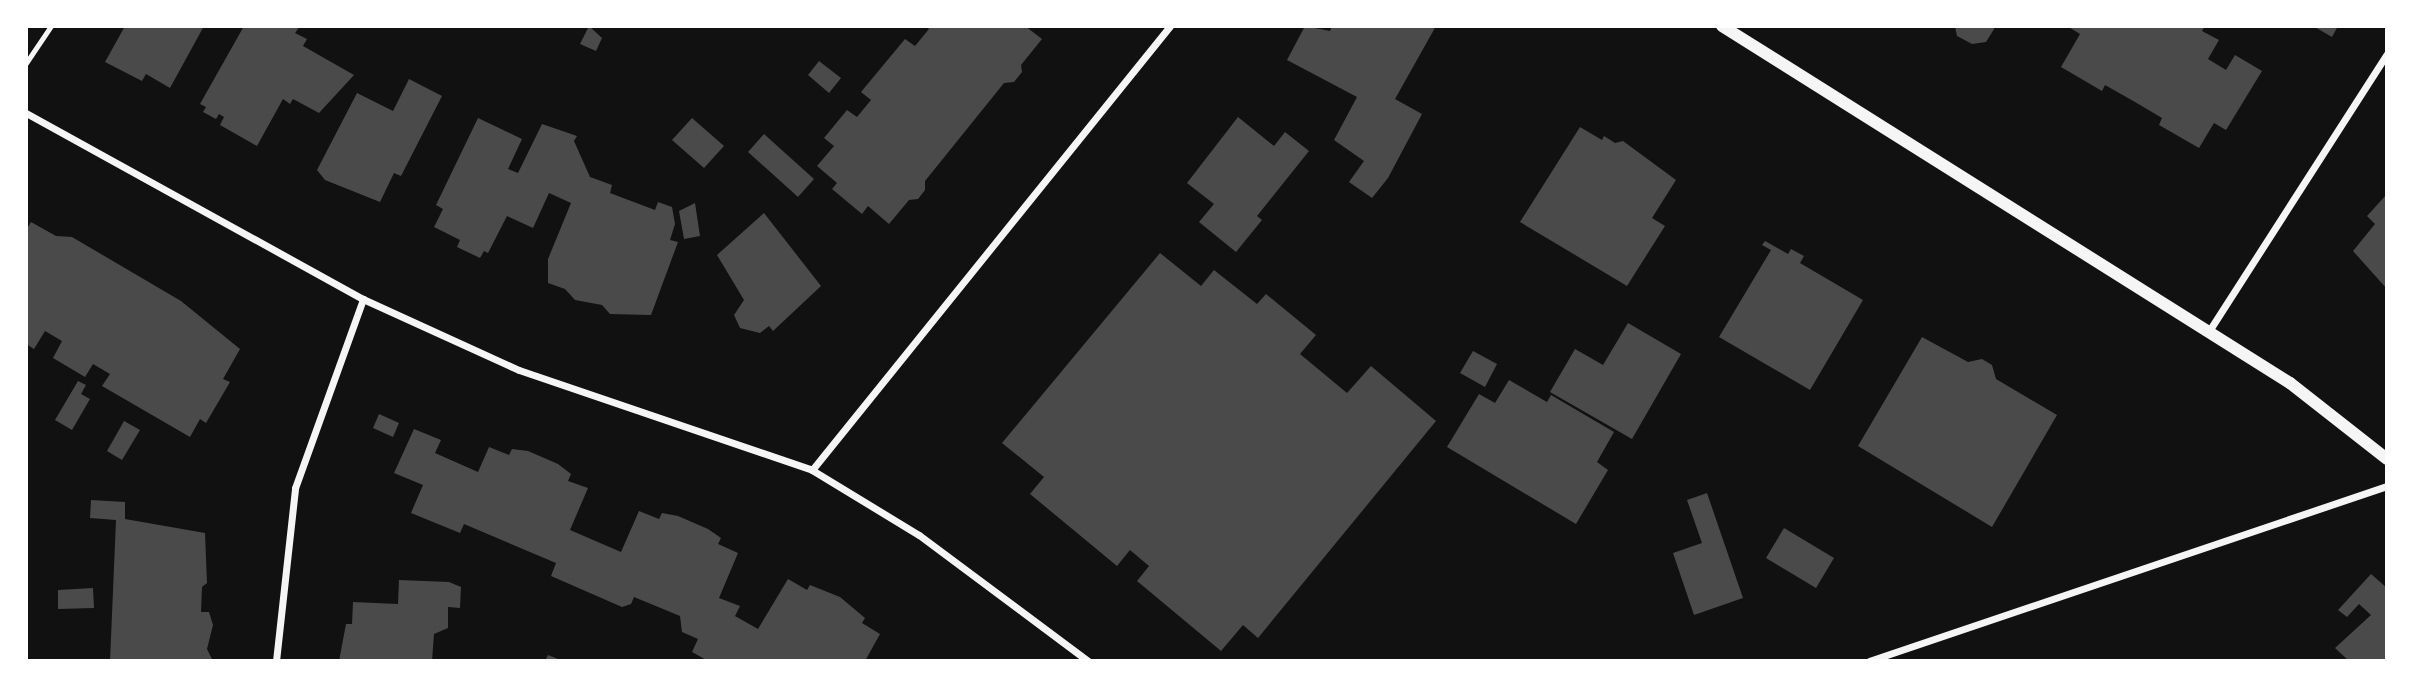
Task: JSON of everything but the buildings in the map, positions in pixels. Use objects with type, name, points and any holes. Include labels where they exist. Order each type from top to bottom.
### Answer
[{"type":"street","points":[[812,470],[1170,26]]},
{"type":"street","points":[[1722,26],[2290,383],[2387,459]]},
{"type":"street","points":[[2208,331],[2387,54]]},
{"type":"street","points":[[26,113],[363,299],[519,370],[812,470],[919,535],[1088,661]]},
{"type":"street","points":[[276,661],[295,488],[363,299]]},
{"type":"street","points":[[1869,661],[2387,486]]},
{"type":"lane","points":[[26,63],[51,26]]}]
